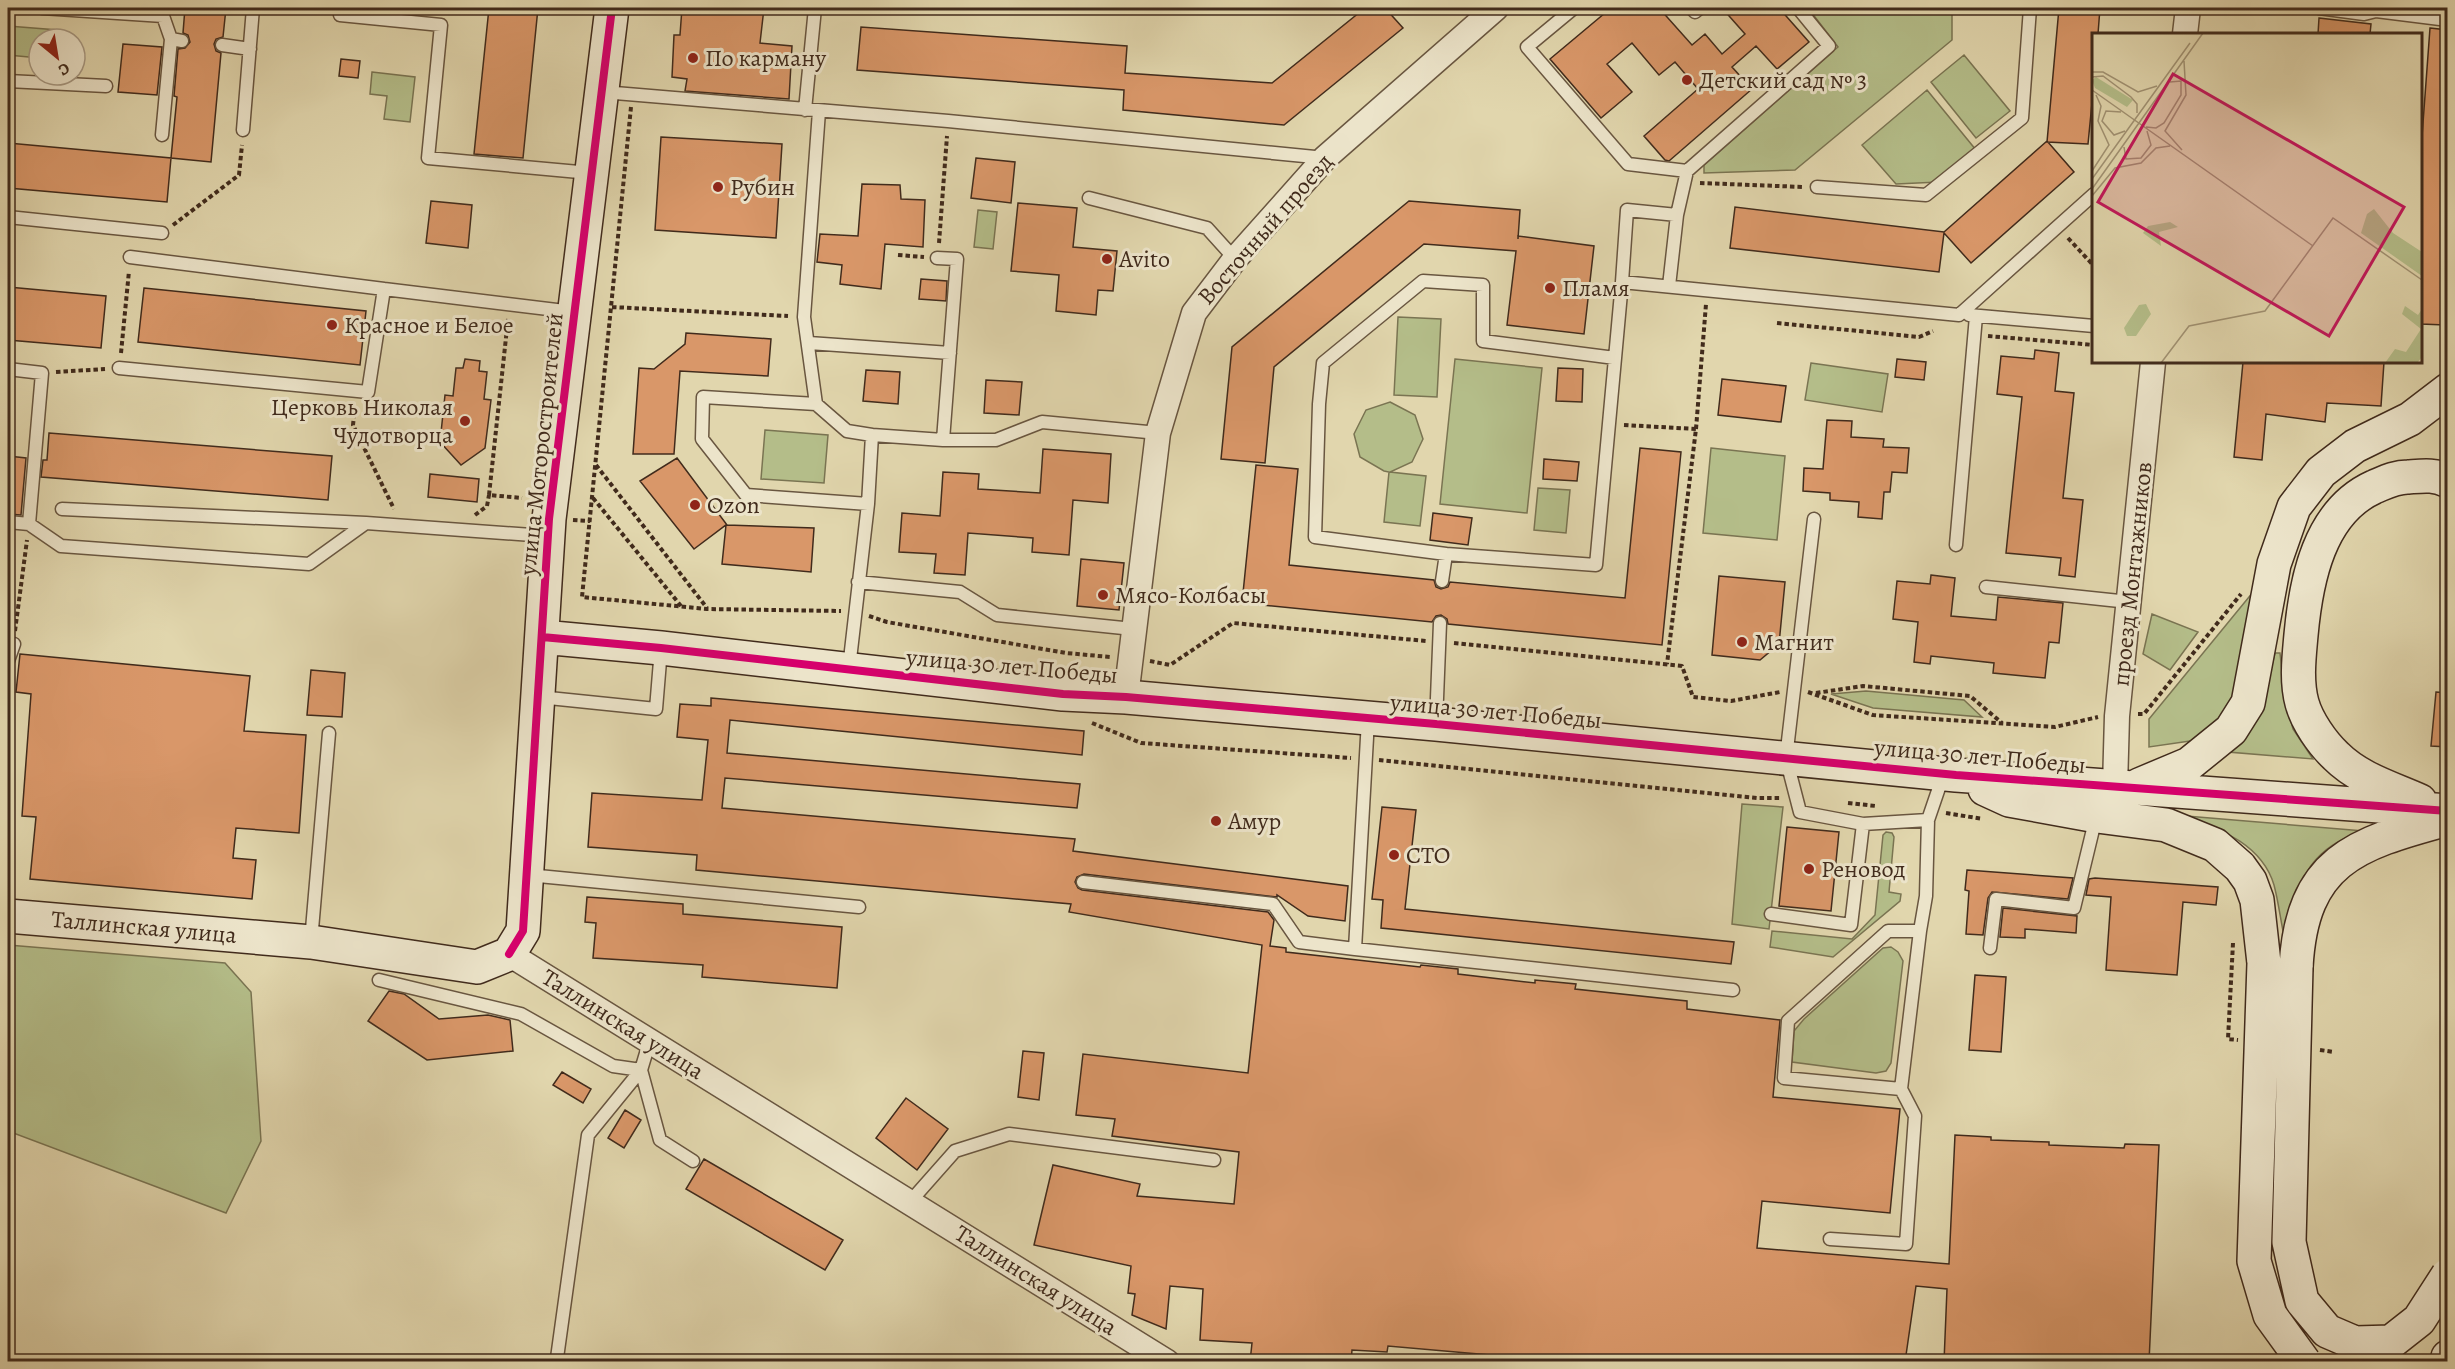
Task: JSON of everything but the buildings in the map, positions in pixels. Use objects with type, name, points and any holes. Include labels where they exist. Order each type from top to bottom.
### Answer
[{"type":"street","name":"улица Моторостроителей","points":[[509,954],[523,931],[547,536],[590,173],[617,93],[612,8]]},
{"type":"street","name":"Восточный проезд","points":[[1126,697],[1158,433],[1194,313],[1235,259],[1324,158],[1496,8]]},
{"type":"street","points":[[2185,33],[2188,8]]},
{"type":"street","name":"проезд Монтажников","points":[[2124,787],[2117,717],[2153,363]]},
{"type":"street","points":[[2124,787],[2189,764],[2231,730],[2248,704],[2274,564],[2294,507],[2321,472],[2355,446],[2410,419],[2448,390]]},
{"type":"street","points":[[2446,814],[2361,775],[2336,756],[2317,733],[2302,703],[2298,668],[2304,605],[2317,553],[2334,519],[2358,494],[2395,477],[2437,476],[2448,482]]},
{"type":"street","name":"улица 30 лет Победы","points":[[542,637],[661,648],[1063,694],[1126,697],[1436,724],[1950,774],[2446,814]]},
{"type":"street","points":[[1950,774],[2009,800],[2097,816],[2166,825],[2215,845],[2240,867],[2250,882],[2257,900],[2264,963],[2254,1261],[2270,1315],[2304,1362]]},
{"type":"street","points":[[2446,814],[2364,846],[2337,861],[2314,888],[2298,938],[2289,1242],[2302,1301],[2327,1331],[2355,1343],[2391,1342],[2418,1320],[2448,1275]]},
{"type":"street","name":"Таллинская улица","points":[[8,916],[311,942],[477,967],[509,954],[1167,1362]]},
{"type":"street","points":[[2447,1362],[2448,1357]]},
{"type":"lane","points":[[42,8],[163,16],[177,40],[162,135]]},
{"type":"lane","points":[[243,130],[253,8]]},
{"type":"lane","points":[[805,110],[814,8]]},
{"type":"lane","points":[[1574,8],[1527,47],[1628,164],[1685,177]]},
{"type":"lane","points":[[1691,8],[1695,12],[1700,8]]},
{"type":"lane","points":[[1669,286],[1677,214],[1685,177],[1829,46],[1798,8]]},
{"type":"lane","points":[[1817,187],[1926,195],[2022,118],[2030,8]]},
{"type":"lane","points":[[2319,8],[2364,14],[2376,11],[2448,20]]},
{"type":"lane","points":[[340,15],[441,25],[428,158],[590,173]]},
{"type":"lane","points":[[222,45],[250,49]]},
{"type":"lane","points":[[8,81],[106,86]]},
{"type":"lane","points":[[617,93],[948,121],[1324,158]]},
{"type":"lane","points":[[816,404],[804,317],[819,111]]},
{"type":"lane","points":[[1959,315],[2092,196]]},
{"type":"lane","points":[[1089,198],[1207,228],[1235,259]]},
{"type":"lane","points":[[1615,358],[1483,341],[1483,285],[1424,281],[1323,363],[1319,404],[1315,537],[1446,554],[1596,565],[1622,282],[1627,210],[1677,214]]},
{"type":"lane","points":[[8,217],[162,233]]},
{"type":"lane","points":[[130,257],[574,312]]},
{"type":"lane","points":[[938,258],[957,260],[943,440]]},
{"type":"lane","points":[[1622,282],[2092,326]]},
{"type":"lane","points":[[119,368],[368,392],[384,289]]},
{"type":"lane","points":[[1956,545],[1976,316]]},
{"type":"lane","points":[[809,343],[950,353]]},
{"type":"lane","points":[[8,369],[42,373],[29,524]]},
{"type":"lane","points":[[868,504],[746,495],[702,439],[703,398],[816,404],[847,431],[872,435],[943,440],[996,440],[1042,422],[1158,433]]},
{"type":"lane","points":[[849,669],[868,504],[872,435]]},
{"type":"lane","points":[[62,509],[366,523],[547,536]]},
{"type":"lane","points":[[1814,519],[1786,758],[1800,812],[1863,824],[1930,815]]},
{"type":"lane","points":[[8,522],[29,524],[61,546],[309,564],[366,523]]},
{"type":"lane","points":[[1442,581],[1446,554]]},
{"type":"lane","points":[[858,582],[960,592],[997,615],[1133,629]]},
{"type":"lane","points":[[1986,587],[2129,602]]},
{"type":"lane","points":[[1436,724],[1440,623]]},
{"type":"lane","points":[[8,661],[14,644]]},
{"type":"lane","points":[[538,696],[656,709],[661,648]]},
{"type":"lane","points":[[1355,949],[1368,719]]},
{"type":"lane","points":[[311,942],[329,733]]},
{"type":"lane","points":[[1830,1239],[1906,1244],[1915,1116],[1901,1089],[1926,896],[1930,815],[1950,774]]},
{"type":"lane","points":[[1990,948],[1996,899],[2074,908],[2097,816]]},
{"type":"lane","points":[[1771,915],[1851,925],[1863,824]]},
{"type":"lane","points":[[527,875],[860,908]]},
{"type":"lane","points":[[1083,882],[1273,904],[1299,942],[1733,990]]},
{"type":"lane","points":[[1901,1089],[1784,1078],[1788,1021],[1888,931],[1920,931]]},
{"type":"lane","points":[[379,980],[521,1014],[613,1066],[641,1070]]},
{"type":"lane","points":[[557,1358],[588,1135],[641,1070],[650,1040]]},
{"type":"lane","points":[[641,1070],[660,1140],[693,1161]]},
{"type":"lane","points":[[909,1203],[955,1150],[1009,1134],[1214,1160]]},
{"type":"path","points":[[617,93],[612,308],[582,597],[707,609],[854,611],[887,622],[1066,653],[1130,658],[1170,665],[1233,623],[1682,666],[1693,697],[1731,701],[1795,690],[1815,693],[1873,715],[2055,727],[2101,716],[2117,717]]},
{"type":"path","points":[[898,255],[938,258],[948,121]]},
{"type":"path","points":[[1685,177],[1817,187]]},
{"type":"path","points":[[2058,227],[2092,264]]},
{"type":"path","points":[[1667,664],[1696,429],[1707,289]]},
{"type":"path","points":[[472,517],[488,506],[509,303]]},
{"type":"path","points":[[612,308],[804,317]]},
{"type":"path","points":[[1777,323],[1919,337],[1930,330],[2092,345]]},
{"type":"path","points":[[357,392],[353,425],[394,509],[406,510]]},
{"type":"path","points":[[1609,424],[1696,429]]},
{"type":"path","points":[[596,465],[707,609]]},
{"type":"path","points":[[489,495],[522,498]]},
{"type":"path","points":[[593,498],[681,607]]},
{"type":"path","points":[[14,644],[29,524]]},
{"type":"path","points":[[1815,693],[1863,686],[1970,696],[2004,724]]},
{"type":"path","points":[[1091,723],[1141,743],[1366,759],[1757,798],[1796,798]]},
{"type":"path","points":[[1836,802],[1884,807]]},
{"type":"path","points":[[1930,815],[1988,820]]},
{"type":"path","points":[[2233,938],[2228,1039],[2240,1041]]},
{"type":"path","points":[[2310,1049],[2334,1052]]},
{"type":"green space","points":[[1808,8],[1952,8],[1952,40],[1795,170],[1704,173],[1704,165],[1838,47]]},
{"type":"green space","points":[[8,26],[27,28],[27,57],[8,55]]},
{"type":"green space","points":[[1964,55],[2010,111],[1976,138],[1931,82]]},
{"type":"green space","points":[[372,72],[415,77],[410,122],[384,119],[387,96],[370,94]]},
{"type":"green space","points":[[1927,90],[1976,150],[1939,182],[1896,184],[1862,145]]},
{"type":"green space","points":[[978,210],[997,212],[993,249],[974,247]]},
{"type":"green space","points":[[1398,317],[1441,319],[1437,397],[1394,395]]},
{"type":"green space","points":[[1455,359],[1542,368],[1527,513],[1440,504]]},
{"type":"green space","points":[[1811,363],[1888,374],[1882,412],[1805,400]]},
{"type":"green space","points":[[1390,402],[1415,415],[1423,439],[1412,462],[1390,472],[1426,476],[1420,526],[1384,522],[1389,472],[1360,457],[1354,434],[1366,410]]},
{"type":"green space","points":[[765,430],[828,435],[824,483],[761,479]]},
{"type":"green space","points":[[1711,448],[1785,456],[1777,540],[1703,533]]},
{"type":"green space","points":[[1538,488],[1570,490],[1566,533],[1534,530]]},
{"type":"green space","points":[[2258,586],[2238,694],[2225,719],[2197,740],[2149,747],[2149,719]]},
{"type":"green space","points":[[2152,614],[2198,632],[2170,670],[2143,654]]},
{"type":"green space","points":[[2275,653],[2280,653],[2285,699],[2293,729],[2313,759],[2228,752],[2263,701]]},
{"type":"green space","points":[[1866,691],[1964,700],[1982,717],[1873,708],[1831,694]]},
{"type":"green space","points":[[1742,804],[1783,807],[1769,929],[1732,924]]},
{"type":"green space","points":[[2186,816],[2376,832],[2344,839],[2320,855],[2304,877],[2294,903],[2288,931],[2283,931],[2274,885],[2260,859],[2250,849],[2226,833]]},
{"type":"green space","points":[[1886,832],[1892,833],[1894,837],[1889,892],[1901,894],[1900,901],[1833,957],[1770,947],[1772,931],[1852,939],[1875,915],[1883,835]]},
{"type":"green space","points":[[8,945],[225,963],[251,992],[261,1141],[226,1213],[8,1131]]},
{"type":"green space","points":[[1891,947],[1898,952],[1903,961],[1891,1063],[1886,1071],[1876,1073],[1792,1062],[1794,1031],[1804,1019],[1883,948]]},
{"type":"cycle path","points":[[509,954],[523,931],[549,519],[612,8]]},
{"type":"cycle path","points":[[542,637],[661,648],[1063,694],[1126,697],[1436,724],[1956,775],[2448,811]]},
{"type":"place","name":"По карману","points":[[693,58]]},
{"type":"place","name":"Детский сад № 3","points":[[1687,80]]},
{"type":"place","name":"Рубин","points":[[718,187]]},
{"type":"place","name":"Avito","points":[[1107,259]]},
{"type":"place","name":"Пламя","points":[[1550,288]]},
{"type":"place","name":"Красное и Белое","points":[[332,325]]},
{"type":"place","name":"Церковь Николая Чудотворца","points":[[465,421]]},
{"type":"place","name":"Ozon","points":[[695,505]]},
{"type":"place","name":"Мясо-Колбасы","points":[[1103,595]]},
{"type":"place","name":"Магнит","points":[[1742,642]]},
{"type":"place","name":"Амур","points":[[1216,821]]},
{"type":"place","name":"СТО","points":[[1394,855]]},
{"type":"place","name":"Реновод","points":[[1809,869]]}]
